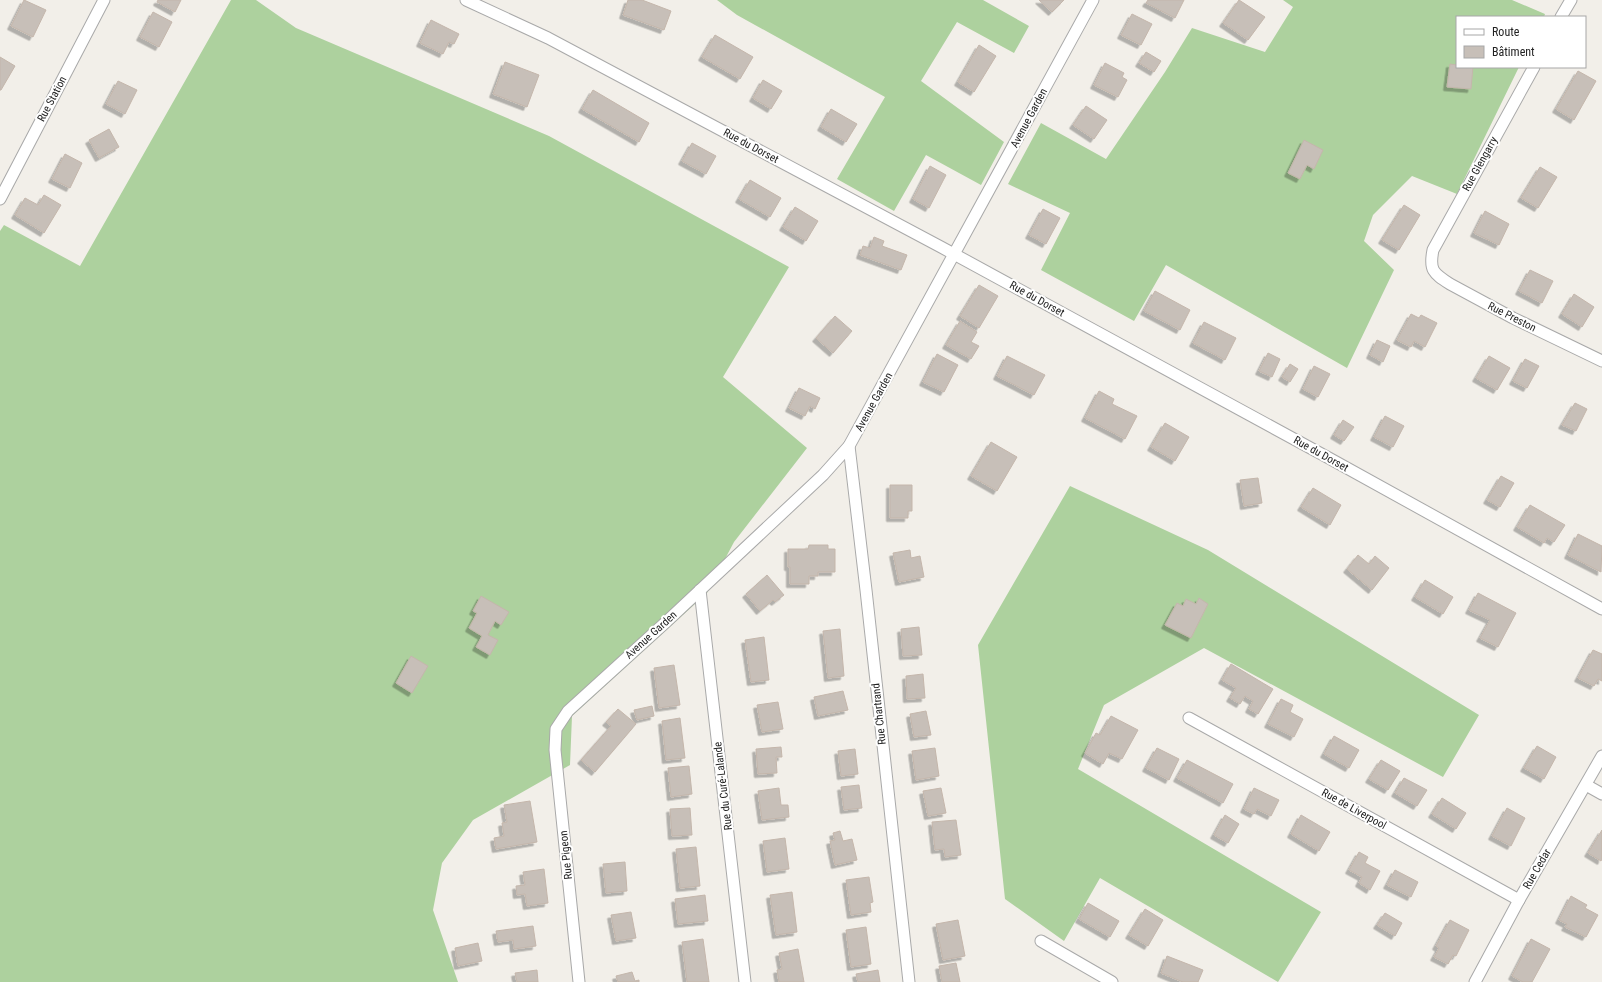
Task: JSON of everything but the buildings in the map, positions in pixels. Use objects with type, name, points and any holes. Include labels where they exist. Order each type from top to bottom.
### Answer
[{"type":"street","name":"Rue Station","points":[[0,199],[104,0]]},
{"type":"street","name":"Rue du Dorset","points":[[466,0],[548,38],[955,254],[1602,609]]},
{"type":"street","name":"Avenue Garden","points":[[556,729],[568,711],[823,475],[849,446],[1093,0]]},
{"type":"street","points":[[1562,16],[1570,0]]},
{"type":"street","name":"Rue Glengarry","points":[[1431,262],[1433,250],[1533,68]]},
{"type":"street","name":"Rue Preston","points":[[1431,262],[1434,271],[1450,284],[1513,318],[1602,361]]},
{"type":"street","name":"Rue Chartrand","points":[[849,446],[909,982]]},
{"type":"street","name":"Rue du Curé-Lalande","points":[[700,590],[745,982]]},
{"type":"street","name":"Rue de Liverpool","points":[[1189,718],[1519,900]]},
{"type":"street","name":"Rue Pigeon","points":[[556,729],[555,750],[580,982]]},
{"type":"street","name":"Rue Cedar","points":[[1475,982],[1519,900],[1602,756]]},
{"type":"street","points":[[1586,784],[1602,794]]},
{"type":"street","points":[[1040,941],[1109,982]]},
{"type":"green space","points":[[231,0],[256,0],[296,28],[549,136],[789,267],[723,377],[807,448],[734,542],[707,593],[572,716],[570,765],[473,820],[442,863],[433,910],[458,982],[0,982],[0,231],[4,225],[80,266]]},
{"type":"green space","points":[[717,0],[983,0],[1029,26],[1014,53],[957,22],[921,81],[1004,142],[981,185],[926,155],[894,211],[837,179],[885,97],[737,15]]},
{"type":"green space","points":[[1283,0],[1512,0],[1545,14],[1544,16],[1456,16],[1456,68],[1519,68],[1457,194],[1412,176],[1373,215],[1364,241],[1394,270],[1347,368],[1166,265],[1134,321],[1041,270],[1070,213],[1008,184],[1041,123],[1106,159],[1165,72],[1192,28],[1265,52],[1293,7]]},
{"type":"green space","points":[[1070,486],[1208,550],[1479,715],[1443,777],[1204,648],[1104,705],[1078,769],[1321,912],[1278,982],[1100,878],[1064,941],[1005,899],[978,645]]}]
